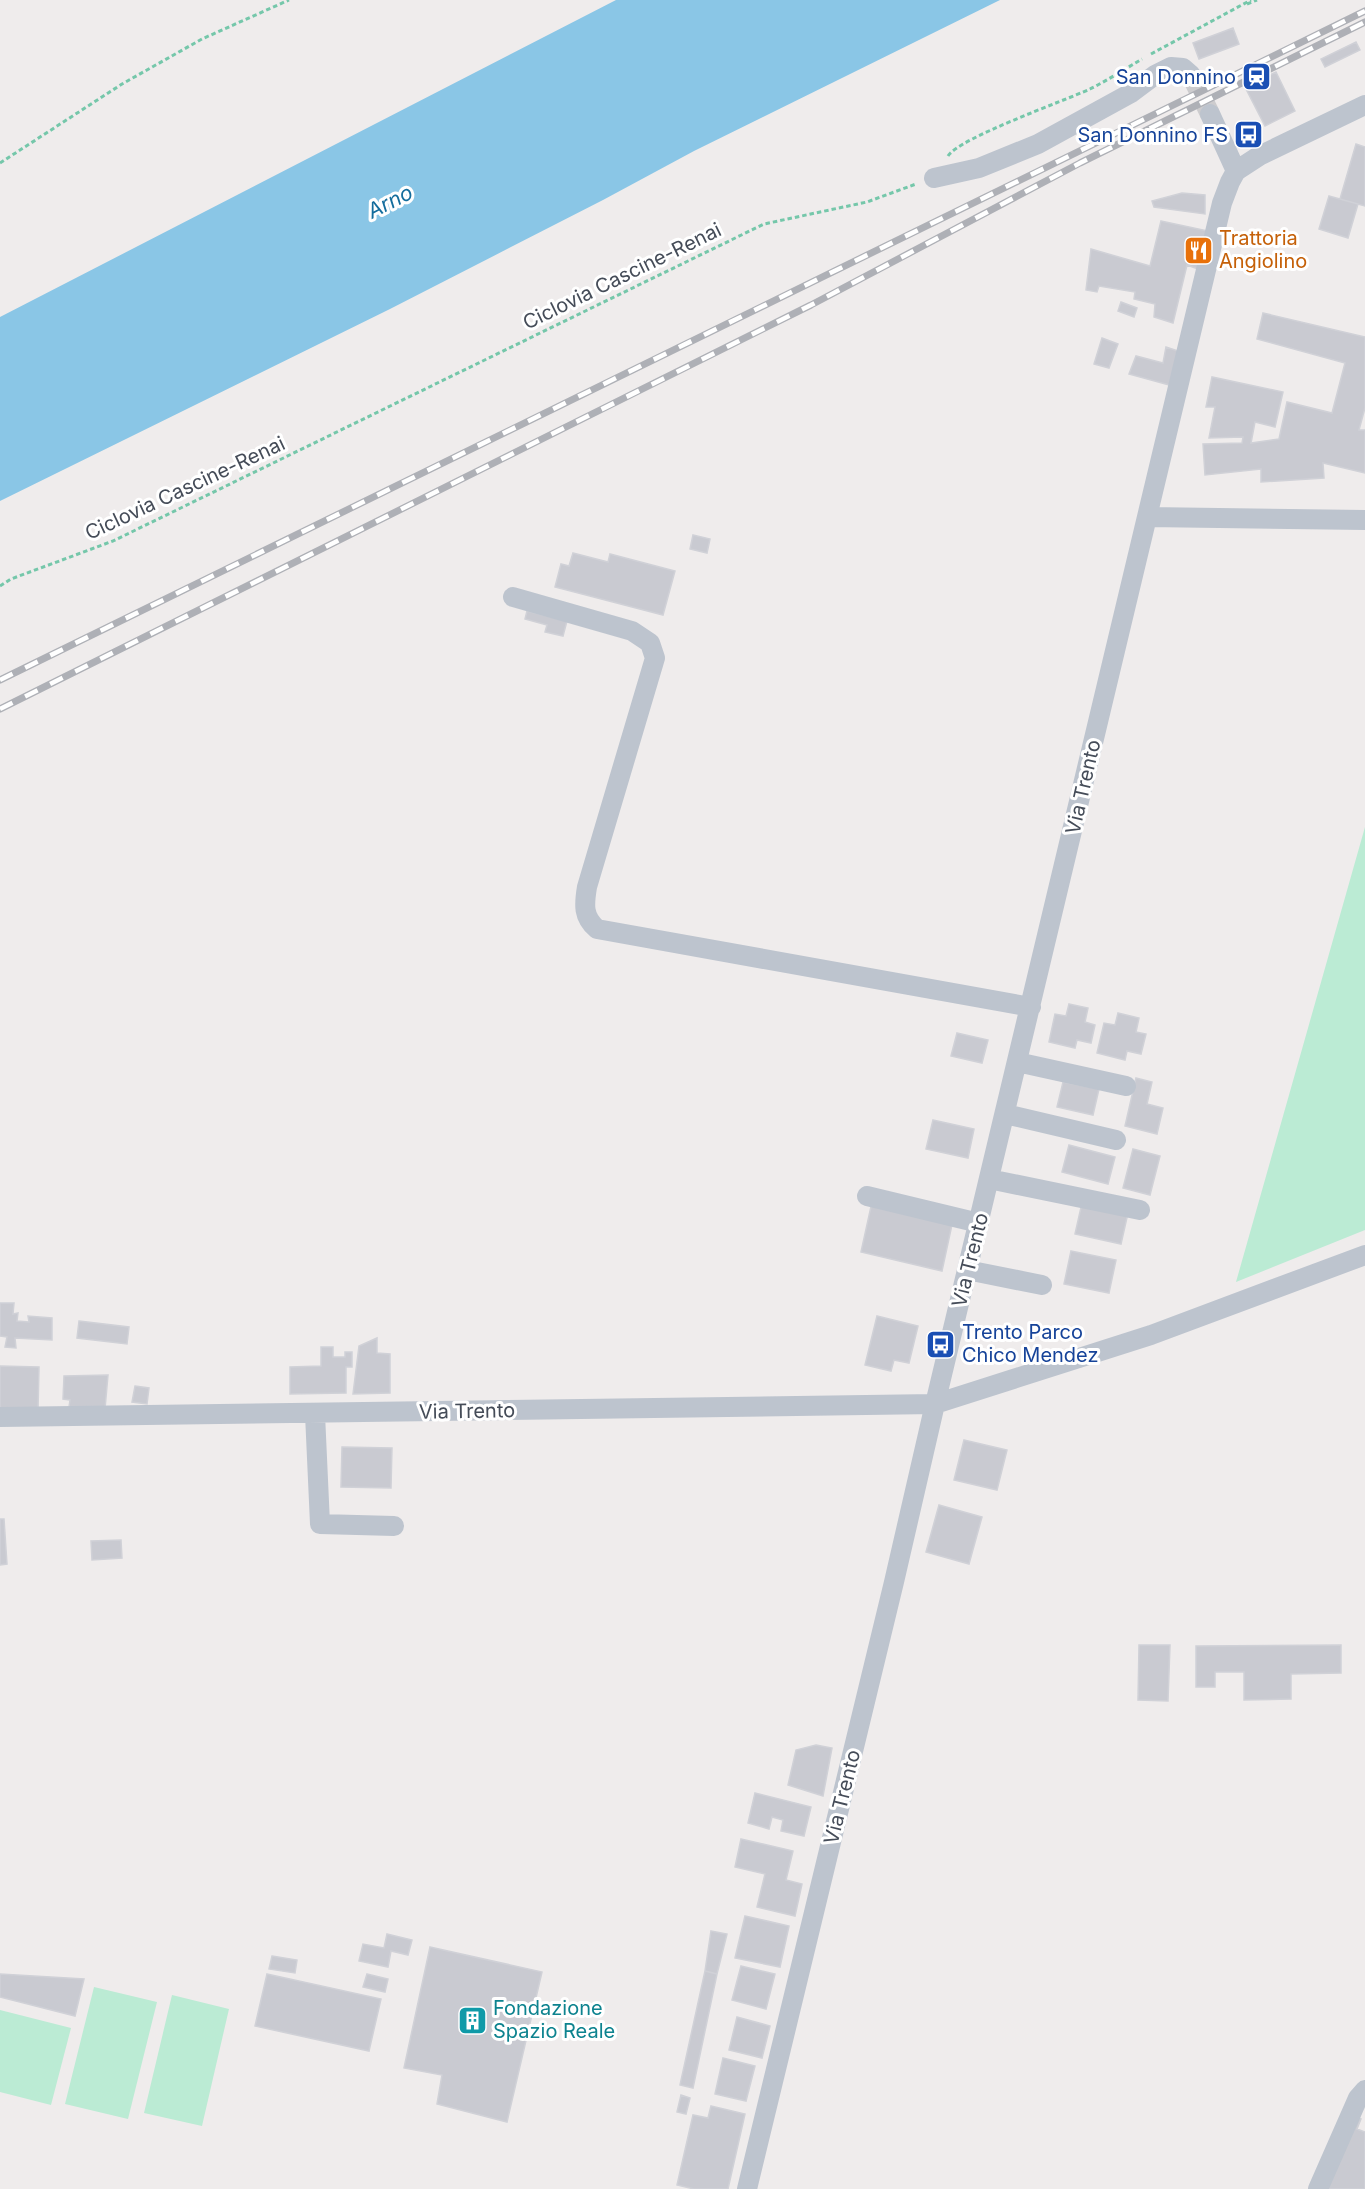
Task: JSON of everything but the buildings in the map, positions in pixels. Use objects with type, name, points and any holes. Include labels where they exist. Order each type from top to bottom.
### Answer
[{"type":"street","points":[[934,178],[979,168],[1038,144],[1131,93],[1155,75],[1171,67],[1183,68],[1191,75]]},
{"type":"street","points":[[1210,114],[1236,171],[1259,156],[1365,105]]},
{"type":"street","name":"Via Trento","points":[[747,2189],[1222,203],[1236,171]]},
{"type":"street","points":[[1148,517],[1365,520]]},
{"type":"street","points":[[513,597],[632,631],[650,643],[655,658],[587,887],[584,907],[587,921],[597,929],[1031,1007]]},
{"type":"street","points":[[1018,1057],[1122,1079]]},
{"type":"street","points":[[1005,1114],[1116,1140]]},
{"type":"street","points":[[989,1179],[1140,1210]]},
{"type":"street","points":[[867,1196],[978,1223]]},
{"type":"street","points":[[935,1404],[1150,1335],[1365,1255]]},
{"type":"street","points":[[967,1270],[1042,1284]]},
{"type":"street","name":"Via Trento","points":[[0,1417],[935,1404]]},
{"type":"street","points":[[315,1414],[320,1524],[394,1526]]},
{"type":"street","points":[[1318,2189],[1358,2098],[1365,2091]]},
{"type":"path","points":[[0,163],[122,84],[162,61],[202,39],[289,0]]},
{"type":"path","points":[[934,178],[952,150],[1091,88],[1251,0]]},
{"type":"path","points":[[1232,11],[1257,0]]},
{"type":"path","name":"Ciclovia Cascine-Renai","points":[[0,586],[11,579],[123,536],[764,224],[867,202],[934,178]]},
{"type":"green space","points":[[1365,827],[1365,1230],[1236,1282]]},
{"type":"green space","points":[[94,1987],[157,2002],[128,2119],[65,2104]]},
{"type":"green space","points":[[172,1995],[229,2009],[202,2126],[144,2113]]},
{"type":"green space","points":[[0,2010],[71,2028],[51,2105],[0,2092]]},
{"type":"water","name":"Arno","points":[[616,0],[1000,0],[694,151],[390,309],[0,501],[0,317]]},
{"type":"tunnel","points":[[1191,75],[1210,114]]},
{"type":"railway","points":[[0,680],[1365,11]]},
{"type":"railway","points":[[0,709],[811,305],[1080,163],[1365,22]]},
{"type":"place","name":"San Donnino","points":[[1257,77]]},
{"type":"place","name":"San Donnino FS","points":[[1249,135]]},
{"type":"place","name":"Trattoria Angiolino","points":[[1198,250]]},
{"type":"place","name":"Trento Parco Chico Mendez","points":[[941,1344]]},
{"type":"place","name":"Fondazione Spazio Reale","points":[[472,2020]]}]
